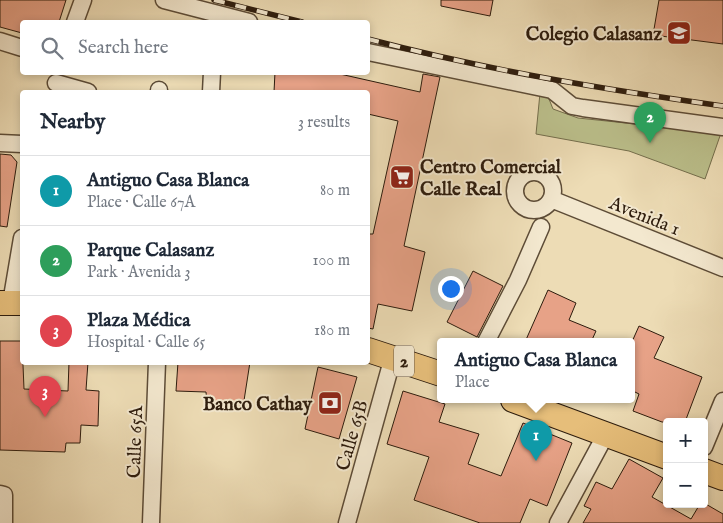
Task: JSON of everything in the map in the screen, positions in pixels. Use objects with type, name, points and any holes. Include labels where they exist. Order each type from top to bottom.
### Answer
[{"type":"highway","name":"2","points":[[370,351],[437,373]]},
{"type":"highway","points":[[521,403],[663,455]]},
{"type":"highway","points":[[708,472],[723,478]]},
{"type":"street","points":[[76,20],[83,0]]},
{"type":"street","points":[[164,0],[215,18],[232,20]]},
{"type":"street","points":[[0,42],[20,47]]},
{"type":"street","points":[[370,52],[552,90],[572,106],[723,127]]},
{"type":"street","points":[[211,90],[212,75]]},
{"type":"street","points":[[56,83],[81,90]]},
{"type":"street","points":[[0,143],[20,144]]},
{"type":"street","name":"Avenida 1","points":[[551,199],[723,268]]},
{"type":"street","points":[[488,338],[518,280],[541,227]]},
{"type":"street","points":[[11,303],[20,250]]},
{"type":"street","name":"Calle 65B","points":[[347,523],[394,357]]},
{"type":"street","name":"Calle 65A","points":[[152,523],[157,365]]},
{"type":"street","points":[[708,437],[723,401]]},
{"type":"street","points":[[558,523],[606,434]]},
{"type":"street","points":[[0,494],[4,495],[4,523]]},
{"type":"green space","points":[[540,93],[547,94],[553,109],[578,118],[721,133],[705,179],[629,151],[536,134]]},
{"type":"building","points":[[0,0],[66,0],[60,20],[20,20],[20,32],[0,27]]},
{"type":"building","points":[[441,0],[493,0],[490,16],[441,6]]},
{"type":"building","points":[[659,0],[723,0],[723,44],[653,35]]},
{"type":"building","name":"Centro Comercial Calle Real","points":[[423,74],[440,77],[404,246],[425,252],[412,311],[378,304],[373,329],[370,328],[370,234],[373,234],[398,121],[370,114],[370,90],[274,90],[275,75],[344,75],[420,92]]},
{"type":"building","points":[[0,154],[11,155],[17,162],[7,227],[0,226]]},
{"type":"building","points":[[473,271],[503,286],[477,337],[447,322]]},
{"type":"building","points":[[548,290],[576,303],[569,320],[596,331],[593,338],[527,338]]},
{"type":"building","points":[[639,326],[664,337],[654,358],[702,377],[687,418],[663,418],[662,422],[633,411],[639,394],[635,392],[635,338]]},
{"type":"building","points":[[0,341],[20,341],[20,365],[23,365],[24,389],[68,391],[69,365],[88,365],[86,390],[99,391],[98,426],[81,425],[80,443],[66,443],[65,452],[0,450]]},
{"type":"building","points":[[178,365],[250,365],[243,407],[207,403],[206,392],[176,391]]},
{"type":"building","name":"Banco Cathay","points":[[318,367],[357,377],[339,439],[305,429]]},
{"type":"building","points":[[403,391],[445,404],[439,422],[479,434],[468,464],[501,476],[523,423],[572,443],[547,506],[530,499],[520,523],[480,523],[414,500],[429,457],[387,444]]},
{"type":"building","points":[[629,459],[663,478],[652,497],[663,503],[663,508],[672,508],[691,519],[698,508],[708,508],[708,505],[723,514],[723,523],[583,523],[591,509],[584,506],[596,482],[612,489]]},
{"type":"railway","points":[[214,0],[294,20]]},
{"type":"railway","points":[[370,40],[544,78],[723,106]]},
{"type":"place","name":"Colegio Calasanz","points":[[679,33]]},
{"type":"place","name":"Parque Calasanz","points":[[650,143]]},
{"type":"place","name":"Centro Comercial Calle Real","points":[[402,177]]},
{"type":"place","name":"Banco Cathay","points":[[330,403]]},
{"type":"place","name":"Plaza Médica","points":[[45,417]]},
{"type":"place","name":"Antiguo Casa Blanca","points":[[536,461]]}]
